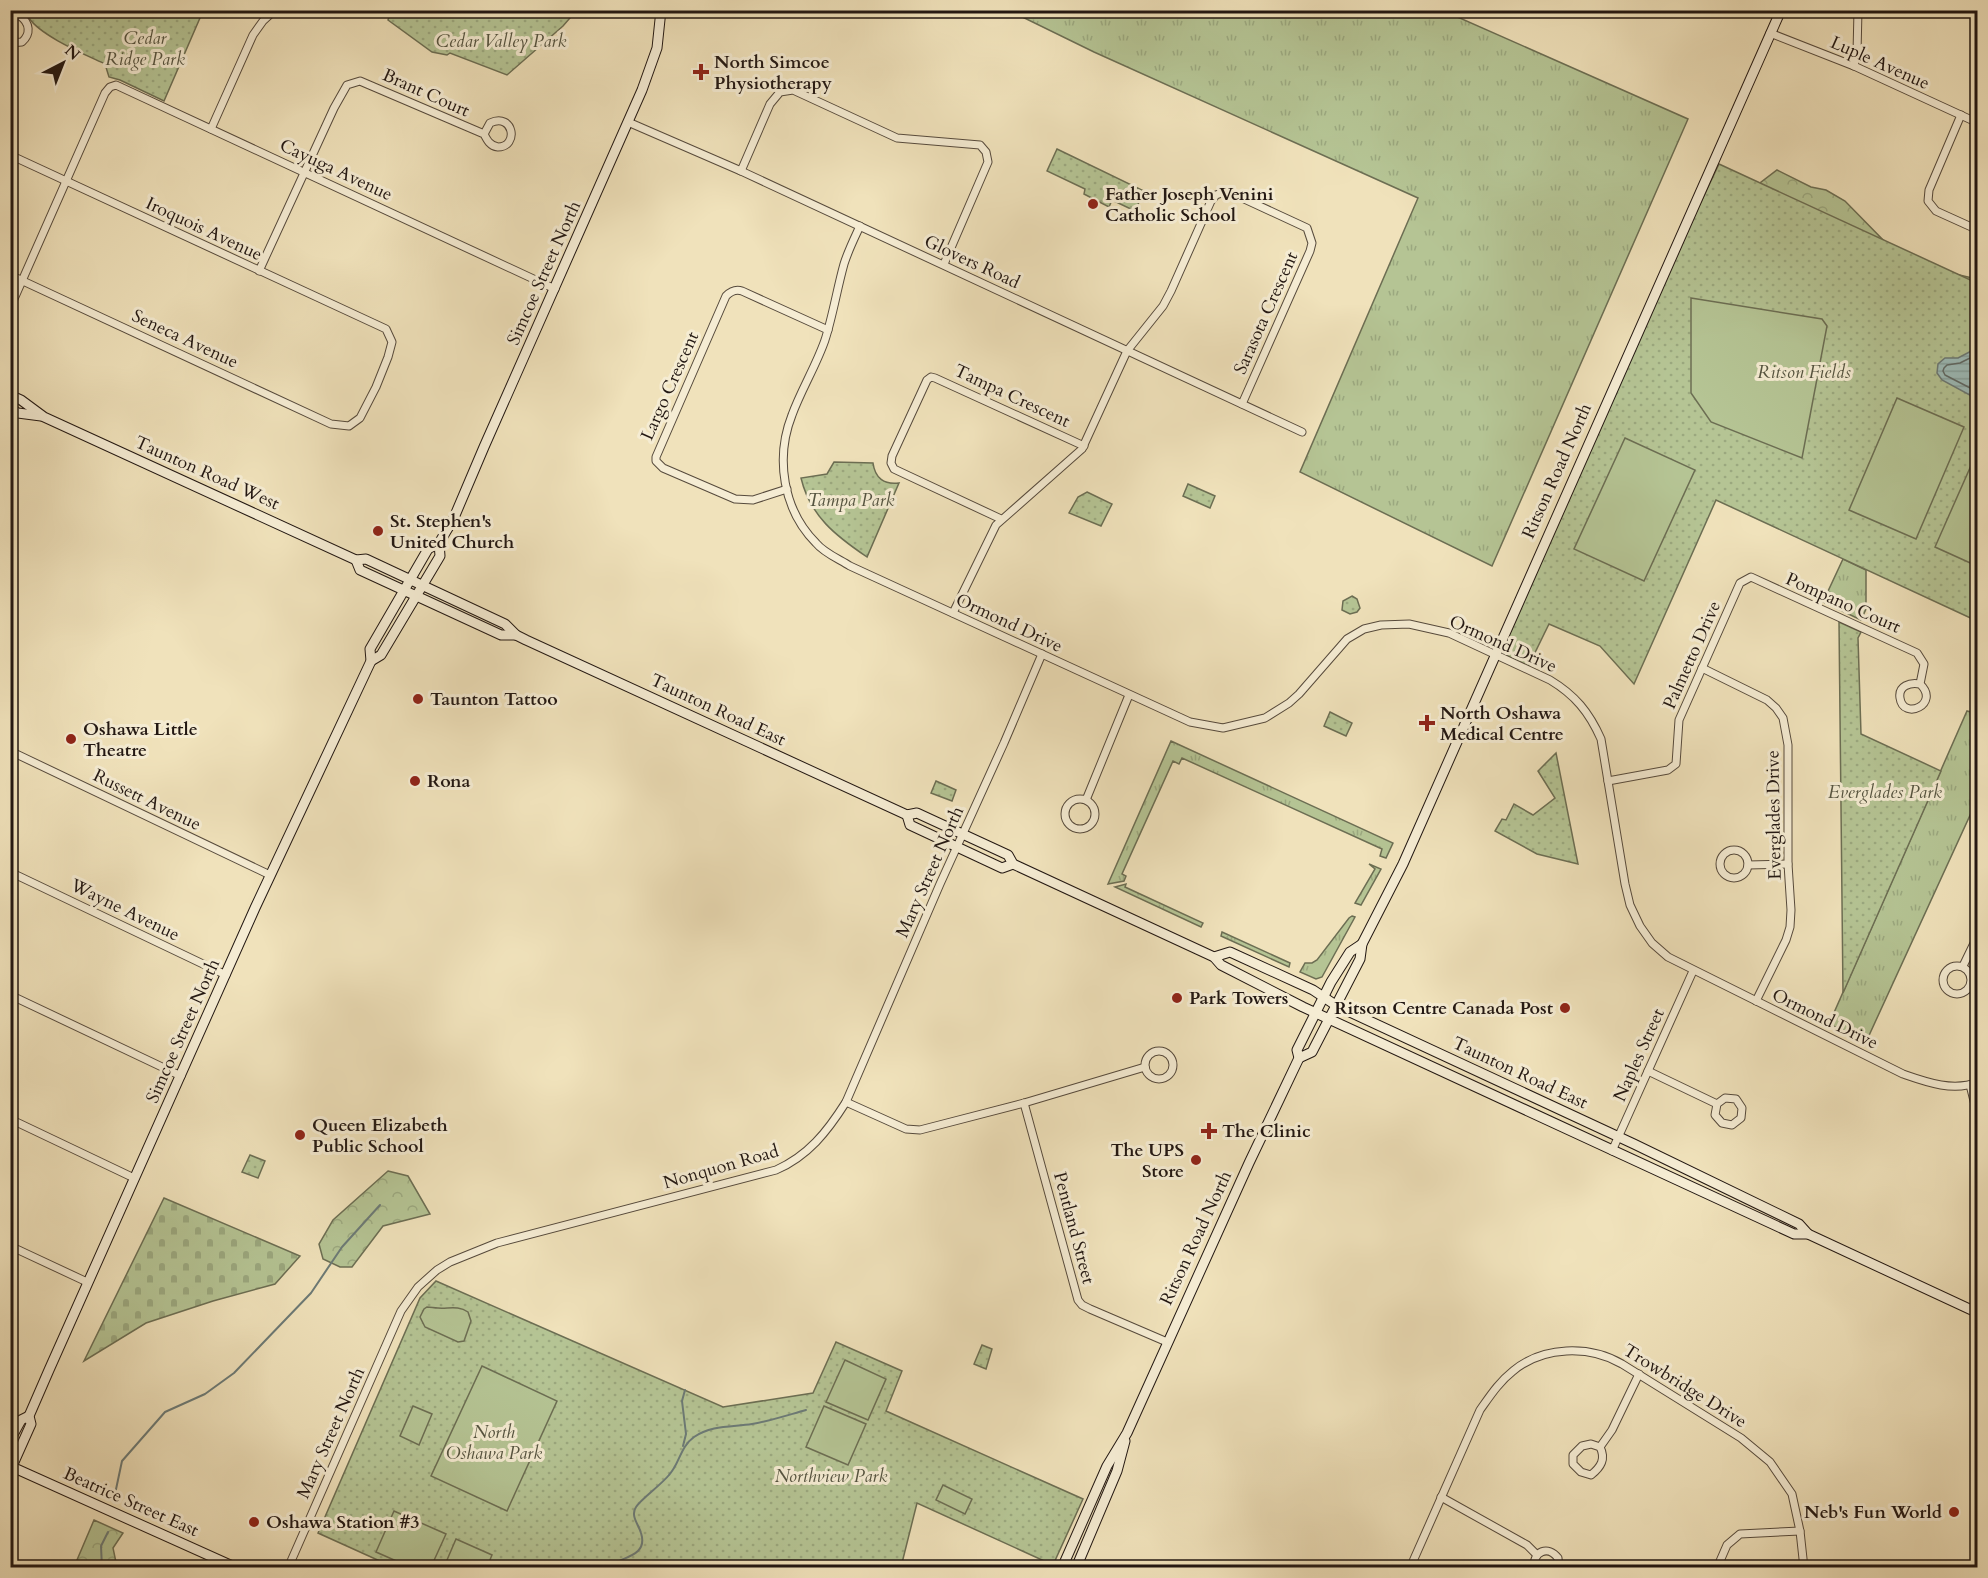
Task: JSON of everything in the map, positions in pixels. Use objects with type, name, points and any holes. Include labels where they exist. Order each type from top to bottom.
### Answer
[{"type":"main road","name":"Simcoe Street North","points":[[10,1440],[21,1420],[28,1416],[270,875],[371,661],[370,649],[428,549],[439,543],[463,499],[642,90],[657,48],[661,10]]},
{"type":"main road","name":"Ritson Road North","points":[[1062,1568],[1107,1466],[1127,1433],[1248,1163],[1299,1058],[1312,1052],[1360,959],[1362,944],[1403,864],[1780,10]]},
{"type":"main road","name":"Taunton Road West","points":[[10,395],[44,417],[356,560],[366,559],[422,585]]},
{"type":"main road","name":"Taunton Road West","points":[[10,409],[18,413],[44,417]]},
{"type":"main road","name":"Simcoe Street North","points":[[371,661],[381,655],[440,556],[439,543]]},
{"type":"main road","name":"Taunton Road West","points":[[356,560],[360,570],[415,596]]},
{"type":"main road","name":"Taunton Road East","points":[[422,585],[505,624],[516,635],[907,815],[917,813],[1008,855],[1013,864],[1214,957],[1221,965],[1330,1019],[1794,1234],[1808,1234]]},
{"type":"main road","name":"Taunton Road East","points":[[415,596],[501,635],[516,635]]},
{"type":"main road","name":"Taunton Road East","points":[[907,815],[910,825],[1002,868],[1013,864]]},
{"type":"main road","name":"Ritson Road North","points":[[1299,1058],[1297,1050],[1324,997],[1350,952],[1362,944]]},
{"type":"main road","name":"Taunton Road East","points":[[1214,957],[1230,952],[1312,990],[1337,1006],[1619,1137],[1799,1224],[1808,1234],[1977,1313]]},
{"type":"main road","name":"Simcoe Street North","points":[[11,1468],[31,1424],[28,1416]]},
{"type":"main road","name":"Ritson Road North","points":[[1076,1568],[1117,1471],[1127,1433]]},
{"type":"main road","name":"Beatrice Street East","points":[[11,1468],[237,1568]]},
{"type":"street","points":[[211,129],[253,35],[275,10]]},
{"type":"street","points":[[1854,66],[1857,53],[1858,10]]},
{"type":"street","points":[[10,16],[20,16],[29,28],[22,42],[10,44]]},
{"type":"street","name":"Luple Avenue","points":[[1770,33],[1854,66],[1977,123]]},
{"type":"street","name":"Brant Court","points":[[305,172],[342,90],[352,82],[360,81],[484,134]]},
{"type":"street","name":"Cayuga Avenue","points":[[67,182],[105,93],[113,86],[121,86],[555,289]]},
{"type":"street","points":[[741,171],[770,104],[780,92],[793,90],[897,138],[980,145],[986,152],[988,162],[944,264]]},
{"type":"street","points":[[1961,115],[1929,190],[1928,201],[1936,211],[1977,230]]},
{"type":"street","name":"Glovers Road","points":[[628,122],[944,264],[1302,432]]},
{"type":"street","name":"Iroquois Avenue","points":[[10,155],[386,329],[392,342],[388,357],[360,418],[349,426]]},
{"type":"street","points":[[259,271],[305,172]]},
{"type":"street","points":[[10,308],[67,182]]},
{"type":"street","name":"Sarasota Crescent","points":[[1084,446],[1127,351],[1163,306],[1211,201],[1221,192],[1227,191],[1307,228],[1312,243],[1242,404]]},
{"type":"street","name":"Ormond Drive","points":[[860,226],[844,263],[828,330],[787,428],[783,455],[786,489],[797,519],[817,545],[850,566],[1190,722],[1223,728],[1265,718],[1299,694],[1347,639],[1364,629],[1381,625],[1409,624],[1449,633],[1551,680],[1579,701],[1592,719],[1600,739],[1624,884],[1630,905],[1640,926],[1658,950],[1693,971],[1903,1074],[1936,1084],[1974,1084]]},
{"type":"street","name":"Seneca Avenue","points":[[10,275],[332,424],[349,426]]},
{"type":"street","name":"Largo Crescent","points":[[786,489],[753,500],[735,499],[663,468],[656,461],[656,457],[726,296],[730,292],[742,291],[828,330]]},
{"type":"street","name":"Tampa Crescent","points":[[1001,519],[894,469],[891,463],[892,456],[927,380],[931,377],[935,378],[1084,446]]},
{"type":"street","points":[[953,614],[990,536],[1001,519],[1084,446]]},
{"type":"street","name":"Pompano Court","points":[[1734,596],[1740,583],[1751,577],[1909,649],[1917,653],[1924,664],[1920,684]]},
{"type":"street","name":"Palmetto Drive","points":[[1608,781],[1673,768],[1677,759],[1679,720],[1734,596]]},
{"type":"street","name":"Mary Street North","points":[[846,1102],[1042,654]]},
{"type":"street","name":"Everglades Drive","points":[[1702,668],[1767,700],[1776,708],[1783,718],[1788,745],[1790,927],[1756,1001]]},
{"type":"street","points":[[1086,800],[1129,695]]},
{"type":"street","name":"Russett Avenue","points":[[10,752],[270,875]]},
{"type":"street","points":[[1075,800],[1086,800],[1094,808],[1094,819],[1088,826],[1081,829],[1074,827],[1068,823],[1066,818],[1067,807],[1075,800]]},
{"type":"street","points":[[1733,850],[1745,856],[1748,866],[1744,874],[1736,878],[1724,875],[1719,867],[1724,854],[1733,850]]},
{"type":"street","points":[[1748,866],[1788,864]]},
{"type":"street","name":"Wayne Avenue","points":[[10,872],[226,975]]},
{"type":"street","points":[[1963,966],[1977,934]]},
{"type":"street","points":[[1963,966],[1970,975],[1970,984],[1965,992],[1952,993],[1945,987],[1944,975],[1950,968],[1963,966]]},
{"type":"street","name":"Naples Street","points":[[1612,1151],[1693,971]]},
{"type":"street","points":[[10,995],[181,1076]]},
{"type":"street","points":[[1157,1051],[1168,1055],[1173,1064],[1171,1072],[1163,1078],[1153,1077],[1145,1067],[1149,1056],[1157,1051]]},
{"type":"street","points":[[846,1102],[914,1130],[920,1130],[1024,1103],[1145,1067]]},
{"type":"street","points":[[1648,1071],[1717,1104]]},
{"type":"street","points":[[1974,1084],[1977,1117]]},
{"type":"street","points":[[1725,1098],[1736,1099],[1742,1108],[1741,1118],[1732,1125],[1722,1123],[1716,1115],[1717,1104],[1725,1098]]},
{"type":"street","name":"Nonquon Road","points":[[401,1311],[418,1287],[437,1270],[450,1262],[497,1243],[788,1165],[806,1153],[820,1139],[846,1102]]},
{"type":"street","name":"Pentland Street","points":[[1024,1103],[1078,1300],[1090,1310],[1167,1342]]},
{"type":"street","points":[[10,1119],[134,1178]]},
{"type":"street","points":[[10,1246],[87,1282]]},
{"type":"street","name":"Mary Street North","points":[[288,1568],[401,1311]]},
{"type":"street","name":"Trowbridge Drive","points":[[1410,1568],[1480,1410],[1501,1383],[1514,1370],[1534,1358],[1580,1350],[1608,1356],[1639,1374],[1741,1438],[1770,1462],[1792,1494],[1800,1531],[1804,1568]]},
{"type":"street","points":[[1600,1447],[1612,1430],[1639,1374]]},
{"type":"street","points":[[1591,1444],[1600,1447],[1603,1461],[1599,1469],[1591,1474],[1581,1472],[1573,1464],[1573,1455],[1582,1446],[1591,1444]]},
{"type":"street","points":[[1441,1497],[1527,1545],[1537,1555]]},
{"type":"street","points":[[1717,1568],[1726,1545],[1740,1534],[1800,1531]]},
{"type":"street","points":[[1534,1568],[1533,1563],[1537,1555],[1544,1550],[1552,1552],[1558,1558],[1559,1568]]},
{"type":"green space","name":"Cedar Ridge Park","points":[[31,10],[203,11],[164,101],[109,77],[105,64],[64,44],[35,25],[29,18]]},
{"type":"green space","name":"Cedar Valley Park","points":[[391,10],[576,11],[563,26],[507,75],[450,53],[447,55],[432,52],[388,20]]},
{"type":"green space","points":[[1010,11],[1444,11],[1688,119],[1492,566],[1300,472],[1418,198],[1094,52]]},
{"type":"green space","points":[[1057,149],[1144,191],[1135,211],[1112,200],[1109,207],[1084,194],[1085,189],[1047,171]]},
{"type":"green space","name":"Ritson Fields","points":[[1719,164],[1977,283],[1977,621],[1716,500],[1634,684],[1600,646],[1549,624],[1527,669],[1495,654],[1607,400]]},
{"type":"green space","points":[[1777,170],[1811,187],[1826,190],[1845,201],[1893,250],[1955,274],[1977,279],[1977,334],[1756,186]]},
{"type":"green space","points":[[1691,298],[1822,319],[1827,326],[1802,458],[1711,422],[1691,393]]},
{"type":"green space","points":[[1897,398],[1964,427],[1916,539],[1849,510]]},
{"type":"green space","points":[[1625,438],[1695,470],[1644,581],[1574,549]]},
{"type":"green space","points":[[1977,452],[1977,566],[1935,547]]},
{"type":"green space","name":"Tampa Park","points":[[834,462],[873,463],[881,479],[889,483],[899,483],[867,557],[826,524],[805,491],[801,478],[827,474]]},
{"type":"green space","points":[[1188,484],[1215,496],[1210,508],[1183,496]]},
{"type":"green space","points":[[1087,492],[1112,504],[1101,526],[1069,513],[1078,497]]},
{"type":"green space","points":[[1843,559],[1866,570],[1866,609],[1861,620],[1823,602]]},
{"type":"green space","points":[[1352,596],[1357,599],[1360,608],[1357,612],[1350,614],[1342,610],[1343,601]]},
{"type":"green space","name":"Everglades Park","points":[[1839,622],[1861,632],[1858,638],[1861,734],[1941,771],[1843,993]]},
{"type":"green space","points":[[1977,694],[1977,800],[1866,1042],[1829,1024],[1967,711],[1971,712]]},
{"type":"green space","points":[[1330,712],[1352,723],[1346,736],[1324,726]]},
{"type":"green space","points":[[1171,741],[1393,843],[1386,858],[1380,856],[1382,849],[1182,758],[1179,764],[1173,761],[1122,874],[1126,876],[1124,881],[1108,884]]},
{"type":"green space","points":[[1556,753],[1578,864],[1537,854],[1495,831],[1502,819],[1506,820],[1514,804],[1533,815],[1555,798],[1538,771]]},
{"type":"green space","points":[[936,781],[956,790],[952,801],[931,793]]},
{"type":"green space","points":[[1369,864],[1381,869],[1361,905],[1355,903],[1375,869]]},
{"type":"green space","points":[[1126,884],[1125,887],[1203,923],[1201,927],[1115,887]]},
{"type":"green space","points":[[1352,916],[1355,917],[1322,977],[1316,979],[1300,972],[1305,963],[1317,960]]},
{"type":"green space","points":[[1222,932],[1290,963],[1289,967],[1221,936]]},
{"type":"green space","points":[[250,1155],[265,1161],[258,1178],[242,1172]]},
{"type":"green space","points":[[388,1171],[408,1176],[430,1214],[383,1226],[352,1267],[340,1267],[323,1259],[319,1244],[333,1220]]},
{"type":"green space","points":[[164,1198],[300,1256],[275,1284],[146,1323],[84,1361]]},
{"type":"green space","name":"North Oshawa Park","points":[[436,1281],[723,1407],[813,1393],[836,1342],[902,1371],[886,1411],[1083,1499],[1053,1565],[917,1503],[901,1567],[834,1561],[783,1560],[716,1568],[393,1567],[318,1533],[420,1298]]},
{"type":"green space","points":[[427,1307],[457,1308],[468,1312],[471,1321],[464,1341],[458,1342],[425,1327],[420,1317]]},
{"type":"green space","points":[[982,1345],[992,1349],[986,1369],[974,1364]]},
{"type":"green space","points":[[845,1360],[886,1379],[868,1420],[826,1402]]},
{"type":"green space","points":[[482,1366],[557,1401],[507,1511],[431,1476]]},
{"type":"green space","points":[[413,1406],[432,1414],[419,1445],[400,1436]]},
{"type":"green space","points":[[824,1406],[866,1424],[848,1465],[806,1447]]},
{"type":"green space","points":[[943,1485],[972,1499],[965,1514],[936,1500]]},
{"type":"green space","points":[[394,1511],[446,1534],[431,1567],[410,1567],[376,1552]]},
{"type":"green space","points":[[94,1520],[123,1533],[113,1548],[117,1567],[74,1567]]},
{"type":"green space","points":[[456,1539],[492,1555],[487,1567],[444,1567]]},
{"type":"water","points":[[1977,348],[1977,399],[1942,380],[1937,373],[1938,364],[1945,358],[1958,358]]},
{"type":"waterway","points":[[115,1494],[122,1461],[165,1412],[205,1394],[234,1373],[311,1293],[342,1247],[380,1205]]},
{"type":"waterway","points":[[683,1446],[686,1434],[682,1401],[685,1390]]},
{"type":"waterway","points":[[606,1568],[631,1556],[641,1547],[641,1533],[634,1510],[669,1475],[686,1445],[694,1437],[715,1428],[759,1423],[806,1410]]},
{"type":"waterway","points":[[102,1568],[101,1546],[108,1532]]},
{"type":"place","name":"North Simcoe Physiotherapy","points":[[701,72]]},
{"type":"place","name":"Father Joseph Venini Catholic School","points":[[1093,204]]},
{"type":"place","name":"St. Stephen's United Church","points":[[378,531]]},
{"type":"place","name":"Taunton Tattoo","points":[[418,699]]},
{"type":"place","name":"North Oshawa Medical Centre","points":[[1427,723]]},
{"type":"place","name":"Oshawa Little Theatre","points":[[71,739]]},
{"type":"place","name":"Rona","points":[[415,781]]},
{"type":"place","name":"Park Towers","points":[[1177,998]]},
{"type":"place","name":"Ritson Centre Canada Post","points":[[1565,1008]]},
{"type":"place","name":"The Clinic","points":[[1209,1131]]},
{"type":"place","name":"Queen Elizabeth Public School","points":[[300,1135]]},
{"type":"place","name":"The UPS Store","points":[[1196,1160]]},
{"type":"place","name":"Neb's Fun World","points":[[1954,1512]]},
{"type":"place","name":"Oshawa Station #3","points":[[254,1522]]},
{"type":"park label","name":"Northview Park","points":[[831,1476]]}]
